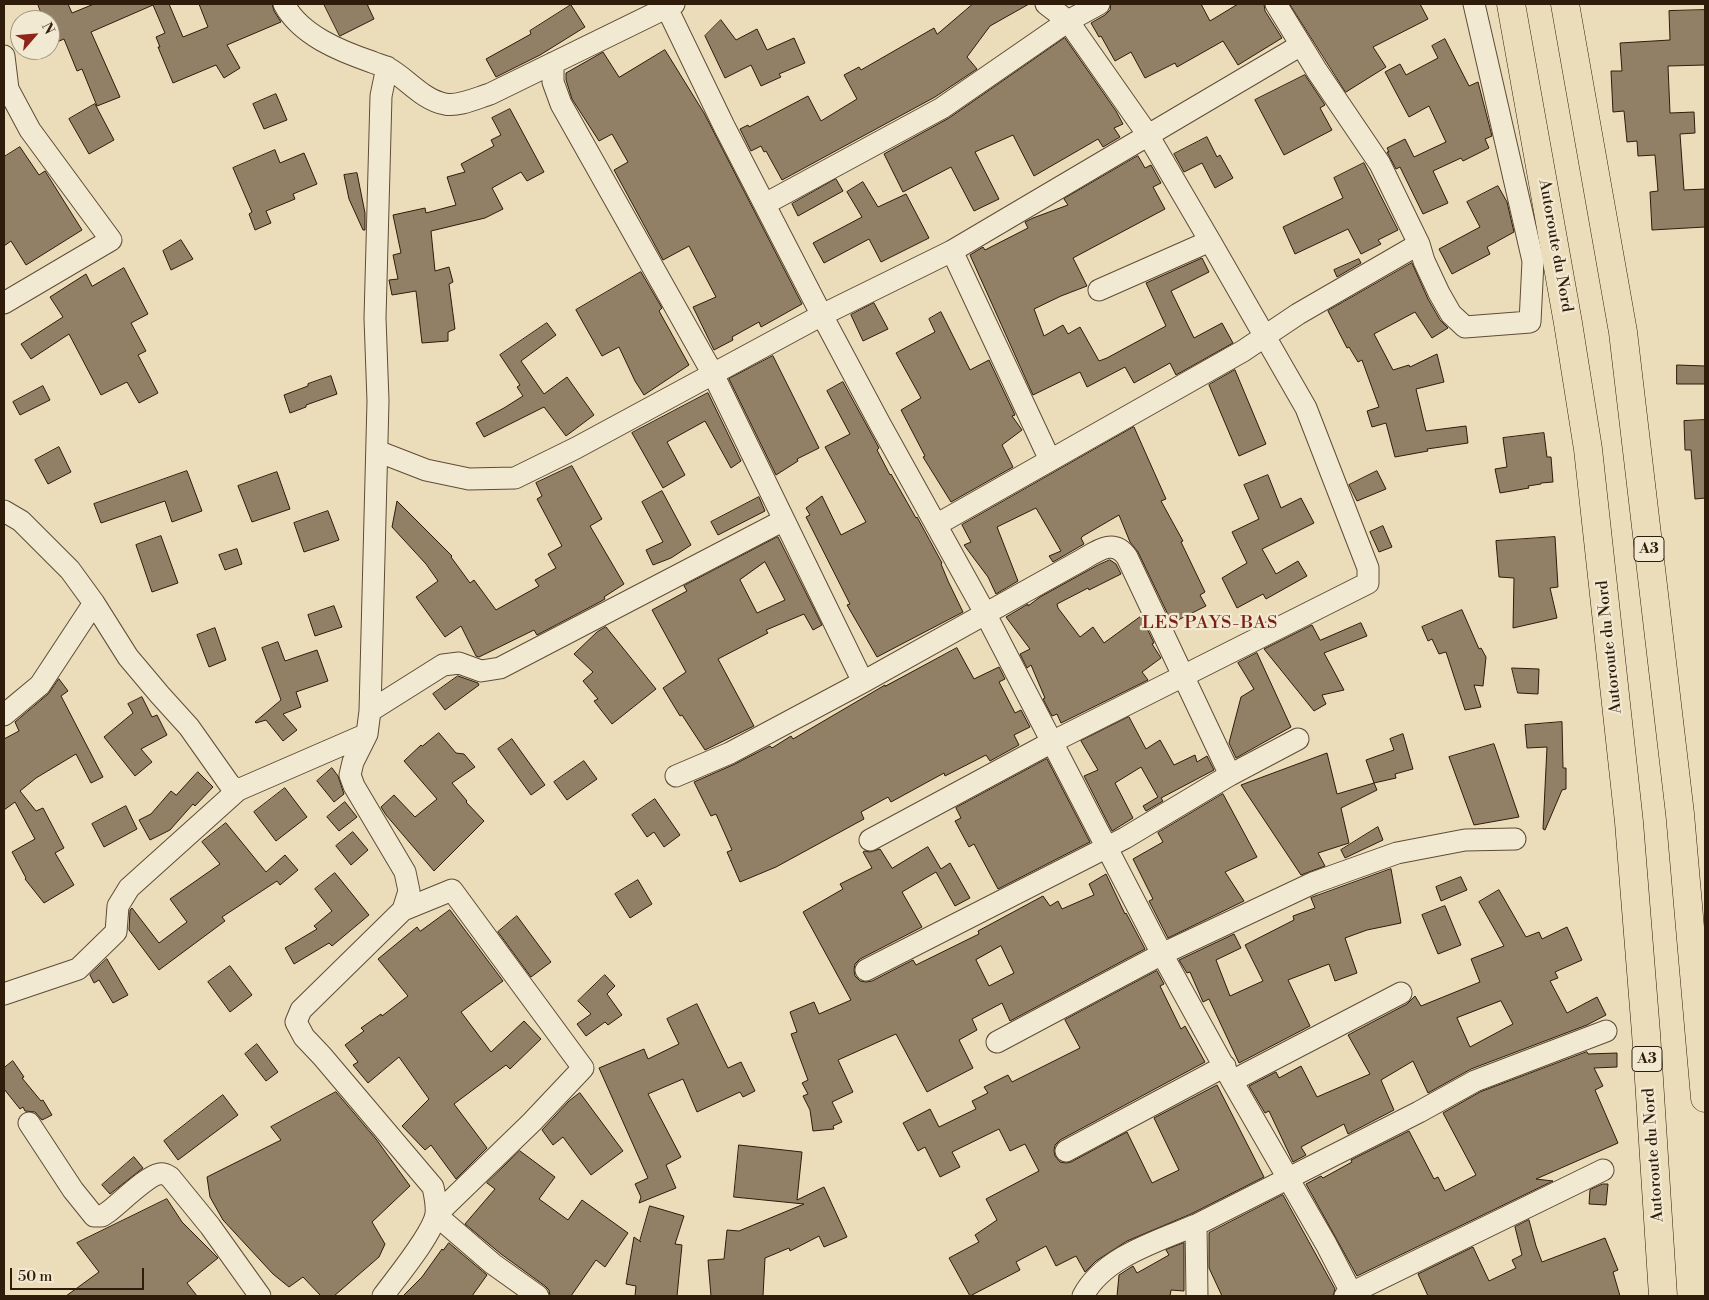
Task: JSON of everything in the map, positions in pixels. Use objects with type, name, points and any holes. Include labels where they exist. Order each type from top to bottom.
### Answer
[{"type":"highway","name":"Autoroute du Nord","points":[[1511,4],[1568,323],[1588,449],[1629,822],[1646,1033],[1663,1296]]},
{"type":"highway","name":"A3","points":[[1565,4],[1623,332],[1680,814],[1705,1098]]},
{"type":"street","points":[[284,4],[290,16],[311,33],[347,52],[387,67],[429,97],[445,104],[461,102],[490,94],[669,5],[724,126],[822,315],[985,613],[1162,954],[1228,1074],[1289,1178],[1350,1295],[1603,1170]]},
{"type":"street","points":[[870,840],[1052,742],[1368,583],[1368,568],[1306,408],[1148,135],[1068,21],[1046,4]]},
{"type":"street","points":[[764,204],[942,108],[1068,21],[1100,4]]},
{"type":"street","points":[[1276,4],[1380,164],[1419,244],[1424,261],[1451,314],[1465,327],[1530,322],[1533,261],[1474,4]]},
{"type":"street","points":[[377,450],[426,470],[469,479],[515,478],[576,448],[822,315],[952,251],[1301,45]]},
{"type":"street","points":[[4,56],[8,89],[30,130],[111,240],[4,303]]},
{"type":"street","points":[[552,63],[553,82],[561,104],[713,374],[863,682]]},
{"type":"street","points":[[387,67],[381,105],[376,318],[378,401],[370,711],[367,734],[350,775],[354,786],[405,872],[409,891],[403,910]]},
{"type":"street","points":[[1099,290],[1210,241]]},
{"type":"street","points":[[936,525],[1242,351],[1298,314],[1419,244]]},
{"type":"street","points":[[952,251],[1050,460]]},
{"type":"street","points":[[4,511],[21,521],[70,570],[94,603],[128,657],[189,727],[230,785],[238,790]]},
{"type":"street","points":[[370,711],[443,665],[459,663],[480,671],[500,668],[784,520]]},
{"type":"street","points":[[676,776],[730,753],[863,682],[1080,561],[1105,548],[1115,547],[1122,550],[1127,557],[1230,775]]},
{"type":"street","points":[[4,714],[40,685],[94,603]]},
{"type":"street","points":[[4,994],[78,969],[116,932],[118,906],[129,888],[238,790],[367,734]]},
{"type":"street","points":[[866,970],[1107,847],[1230,775],[1298,739]]},
{"type":"street","points":[[997,1042],[1162,954],[1313,883],[1397,853],[1465,840],[1515,839]]},
{"type":"street","points":[[383,1296],[417,1250],[436,1216],[532,1122],[583,1068],[452,890],[403,910],[301,1010],[296,1022],[304,1037],[432,1187],[436,1200],[436,1216]]},
{"type":"street","points":[[1066,1151],[1401,993]]},
{"type":"street","points":[[1083,1296],[1089,1285],[1126,1255],[1196,1225],[1419,1112],[1475,1081],[1606,1031]]},
{"type":"street","points":[[29,1123],[94,1216],[102,1216],[158,1174],[162,1173],[170,1177],[210,1226],[260,1296]]},
{"type":"street","points":[[436,1216],[494,1264],[538,1296]]},
{"type":"street","points":[[1196,1225],[1198,1296]]},
{"type":"building","points":[[38,4],[68,4],[72,13],[94,4],[169,4],[183,37],[208,27],[199,4],[272,4],[281,22],[227,45],[240,68],[224,78],[216,65],[173,83],[158,47],[160,47],[156,37],[165,33],[153,5],[91,32],[120,97],[97,106],[82,69],[77,71],[64,39],[60,41],[60,10],[40,10]]},
{"type":"building","points":[[324,4],[367,4],[374,19],[340,36]]},
{"type":"building","points":[[973,4],[1029,4],[990,26],[967,57],[977,69],[935,97],[782,180],[766,151],[764,152],[761,146],[751,151],[740,129],[748,125],[749,127],[808,96],[821,121],[857,99],[844,75],[859,67],[861,70],[934,28],[937,34]]},
{"type":"building","points":[[1111,4],[1201,4],[1210,21],[1238,4],[1264,4],[1265,11],[1282,38],[1238,65],[1223,41],[1177,67],[1175,63],[1145,78],[1131,52],[1115,61],[1101,36],[1099,37],[1091,23],[1105,15],[1110,10]]},
{"type":"building","points":[[1290,4],[1420,4],[1428,19],[1373,47],[1386,67],[1346,92]]},
{"type":"building","points":[[571,5],[585,27],[540,55],[496,77],[486,59],[531,34],[530,31]]},
{"type":"building","points":[[1705,10],[1705,65],[1668,66],[1670,113],[1694,112],[1695,133],[1680,134],[1684,190],[1705,189],[1705,227],[1652,230],[1650,192],[1658,191],[1655,155],[1638,156],[1637,141],[1627,142],[1624,111],[1613,112],[1611,71],[1622,71],[1620,43],[1670,40],[1669,11]]},
{"type":"building","points":[[721,20],[736,40],[757,29],[767,50],[794,38],[805,63],[779,74],[781,77],[761,86],[751,65],[725,78],[705,36]]},
{"type":"building","points":[[1065,38],[1116,111],[1123,124],[1114,128],[1120,137],[1103,147],[1098,139],[1034,176],[1013,135],[975,152],[999,199],[974,211],[951,167],[903,192],[884,154],[949,118]]},
{"type":"building","points":[[1445,39],[1469,86],[1478,82],[1492,136],[1485,139],[1489,148],[1463,161],[1461,158],[1433,171],[1448,203],[1423,214],[1400,167],[1396,169],[1387,152],[1389,152],[1387,148],[1405,139],[1414,157],[1446,142],[1429,106],[1409,117],[1385,72],[1400,64],[1406,75],[1438,58],[1432,46]]},
{"type":"building","points":[[665,50],[704,113],[802,304],[761,327],[759,322],[732,337],[733,340],[714,350],[693,307],[716,297],[689,246],[663,260],[614,170],[628,162],[612,134],[599,141],[572,99],[566,80],[566,73],[603,52],[619,77]]},
{"type":"building","points":[[1305,75],[1325,105],[1320,108],[1332,130],[1284,155],[1255,100]]},
{"type":"building","points":[[276,94],[287,120],[264,129],[253,104]]},
{"type":"building","points":[[95,104],[114,140],[89,154],[69,119]]},
{"type":"building","points":[[510,109],[544,172],[527,181],[521,172],[492,188],[503,209],[485,218],[431,231],[435,271],[449,267],[453,282],[449,284],[455,329],[448,332],[448,341],[422,343],[416,291],[392,295],[389,280],[398,279],[393,255],[401,253],[393,215],[425,208],[426,213],[456,205],[447,177],[465,172],[461,164],[494,146],[491,140],[501,135],[492,118]]},
{"type":"building","points":[[1207,137],[1217,157],[1220,155],[1233,178],[1215,188],[1202,163],[1184,172],[1174,154]]},
{"type":"building","points":[[20,147],[39,175],[45,171],[82,230],[26,265],[11,241],[4,246],[4,157]]},
{"type":"building","points":[[275,150],[280,163],[304,153],[317,184],[293,194],[295,199],[266,211],[271,223],[255,230],[249,214],[252,212],[233,168]]},
{"type":"building","points":[[1138,156],[1145,168],[1151,165],[1161,183],[1153,187],[1165,209],[1073,258],[1087,286],[1034,309],[1044,336],[1063,325],[1068,334],[1080,327],[1099,361],[1107,358],[1166,326],[1146,283],[1202,258],[1209,272],[1171,291],[1194,338],[1222,323],[1233,343],[1176,375],[1170,363],[1134,383],[1125,367],[1087,387],[1080,372],[1033,395],[970,255],[983,247],[985,250],[1028,228],[1025,222],[1068,205],[1064,199]]},
{"type":"building","points":[[1364,163],[1398,230],[1378,240],[1381,244],[1361,254],[1348,229],[1295,254],[1283,227],[1343,198],[1334,178]]},
{"type":"building","points":[[357,173],[365,213],[365,230],[363,230],[349,199],[344,175]]},
{"type":"building","points":[[836,179],[843,191],[798,216],[792,204]]},
{"type":"building","points":[[863,182],[878,207],[906,194],[929,238],[881,262],[869,239],[824,263],[813,243],[862,217],[847,192]]},
{"type":"building","points":[[1498,186],[1507,202],[1514,232],[1487,247],[1490,254],[1452,274],[1439,249],[1480,227],[1467,202]]},
{"type":"building","points":[[181,240],[193,259],[171,270],[163,251]]},
{"type":"building","points":[[1359,259],[1361,263],[1337,277],[1334,270]]},
{"type":"building","points":[[1412,263],[1428,299],[1440,320],[1448,328],[1432,338],[1415,312],[1374,334],[1393,370],[1409,365],[1410,367],[1437,354],[1444,382],[1416,389],[1426,431],[1466,426],[1468,443],[1427,449],[1428,451],[1395,457],[1386,423],[1372,427],[1367,411],[1379,407],[1362,360],[1358,362],[1349,347],[1347,348],[1328,311]]},
{"type":"building","points":[[124,268],[148,314],[131,323],[146,351],[138,355],[158,393],[139,403],[127,382],[101,395],[69,334],[31,359],[21,344],[63,317],[50,297],[86,274],[92,286]]},
{"type":"building","points":[[641,272],[662,308],[659,311],[689,365],[644,395],[635,381],[619,347],[602,356],[576,310]]},
{"type":"building","points":[[874,303],[888,329],[863,341],[851,315]]},
{"type":"building","points":[[941,312],[970,370],[989,360],[1015,415],[1012,416],[1022,430],[1002,445],[1013,467],[951,502],[923,457],[925,456],[901,410],[921,398],[896,353],[935,332],[929,319]]},
{"type":"building","points":[[547,323],[556,335],[521,361],[544,394],[567,377],[594,415],[566,436],[544,407],[484,437],[476,423],[523,396],[517,387],[520,385],[500,355]]},
{"type":"building","points":[[773,356],[819,448],[797,459],[798,461],[776,475],[729,379]]},
{"type":"building","points":[[1677,365],[1705,366],[1705,384],[1677,384]]},
{"type":"building","points":[[1235,370],[1266,444],[1239,456],[1209,385]]},
{"type":"building","points":[[331,376],[337,394],[290,413],[284,395]]},
{"type":"building","points":[[843,382],[879,448],[877,450],[890,475],[917,517],[942,563],[948,581],[963,612],[877,657],[847,605],[850,604],[806,517],[810,515],[806,508],[822,496],[841,535],[866,522],[825,447],[850,434],[827,391]]},
{"type":"building","points":[[43,386],[50,400],[20,415],[13,402]]},
{"type":"building","points":[[708,393],[741,461],[731,468],[705,421],[667,442],[685,475],[663,488],[632,433]]},
{"type":"building","points":[[1705,420],[1705,498],[1695,499],[1691,450],[1685,450],[1684,421]]},
{"type":"building","points":[[1134,427],[1166,499],[1161,501],[1183,541],[1181,542],[1205,592],[1200,595],[1206,606],[1172,623],[1138,552],[1130,542],[1119,515],[1083,536],[1081,538],[1084,544],[1053,562],[1049,556],[1061,551],[1036,508],[997,527],[1018,581],[996,594],[988,577],[964,545],[971,542],[962,525]]},
{"type":"building","points":[[1544,433],[1547,457],[1551,457],[1553,482],[1500,493],[1495,469],[1507,467],[1503,438]]},
{"type":"building","points":[[59,447],[71,472],[48,484],[35,460]]},
{"type":"building","points":[[572,466],[602,519],[590,526],[624,584],[604,597],[605,599],[537,635],[534,630],[479,657],[476,656],[461,626],[445,637],[416,597],[438,581],[426,564],[392,527],[397,501],[452,556],[470,583],[474,580],[496,610],[539,586],[535,580],[556,568],[548,554],[562,546],[537,499],[542,496],[536,483]]},
{"type":"building","points":[[187,471],[202,511],[172,522],[165,501],[101,523],[94,504]]},
{"type":"building","points":[[1377,471],[1386,489],[1357,501],[1349,485]]},
{"type":"building","points":[[277,472],[290,509],[252,522],[238,486]]},
{"type":"building","points":[[1268,475],[1281,508],[1301,498],[1314,523],[1262,549],[1276,574],[1298,561],[1307,576],[1266,599],[1263,594],[1237,608],[1222,578],[1247,563],[1232,532],[1259,519],[1244,485]]},
{"type":"building","points":[[662,491],[691,545],[671,558],[653,565],[646,550],[663,542],[642,502]]},
{"type":"building","points":[[759,497],[765,511],[718,535],[711,522]]},
{"type":"building","points":[[328,511],[339,540],[304,552],[294,523]]},
{"type":"building","points":[[1383,526],[1392,547],[1379,552],[1370,532]]},
{"type":"building","points":[[161,536],[178,583],[152,592],[136,545]]},
{"type":"building","points":[[778,537],[822,625],[813,630],[804,614],[766,630],[768,633],[718,659],[754,726],[705,750],[682,715],[680,716],[663,688],[686,672],[652,610],[687,591],[684,586]],"holes":[[[765,562],[785,600],[757,613],[740,580]]]},
{"type":"building","points":[[1555,537],[1558,587],[1550,588],[1557,618],[1513,628],[1514,578],[1499,577],[1496,541]]},
{"type":"building","points":[[237,549],[242,564],[225,570],[219,555]]},
{"type":"building","points":[[1110,560],[1116,564],[1121,574],[1057,604],[1058,608],[1080,637],[1093,627],[1104,643],[1141,616],[1154,643],[1152,644],[1161,658],[1142,672],[1148,680],[1061,723],[1057,714],[1052,716],[1043,699],[1045,698],[1031,665],[1027,668],[1020,654],[1030,649],[1006,617]]},
{"type":"building","points":[[334,606],[342,627],[315,636],[308,615]]},
{"type":"building","points":[[1462,610],[1479,649],[1481,648],[1486,657],[1483,686],[1474,685],[1481,707],[1465,710],[1446,652],[1439,654],[1432,639],[1428,641],[1422,627]]},
{"type":"building","points":[[1361,623],[1367,636],[1324,653],[1344,690],[1322,695],[1326,704],[1314,711],[1264,649],[1312,625],[1320,640]]},
{"type":"building","points":[[606,627],[656,689],[612,724],[594,701],[598,699],[583,681],[593,672],[574,654],[597,632]]},
{"type":"building","points":[[215,628],[226,660],[209,667],[197,635]]},
{"type":"building","points":[[278,642],[285,661],[317,650],[328,681],[296,692],[301,707],[283,714],[297,730],[283,741],[266,720],[255,722],[281,700],[262,648]]},
{"type":"building","points":[[957,648],[974,679],[999,667],[1005,679],[999,682],[1015,713],[1021,710],[1030,727],[1014,735],[1019,745],[990,761],[986,755],[945,776],[944,773],[891,802],[888,797],[861,812],[864,819],[776,867],[740,882],[727,852],[732,850],[716,814],[711,816],[694,782],[770,746],[772,748],[791,736],[793,739],[885,685]]},
{"type":"building","points":[[1257,653],[1291,727],[1236,758],[1229,743],[1241,697],[1254,689],[1238,663]]},
{"type":"building","points":[[1512,668],[1539,669],[1538,694],[1518,693]]},
{"type":"building","points":[[458,676],[479,685],[445,710],[433,694]]},
{"type":"building","points":[[59,679],[68,691],[61,696],[103,777],[91,783],[76,754],[36,778],[20,791],[36,811],[43,808],[64,848],[55,853],[74,885],[44,903],[25,879],[12,852],[35,839],[15,802],[4,810],[4,739],[19,731],[15,722],[48,694]]},
{"type":"building","points":[[142,697],[152,717],[157,715],[167,735],[141,749],[152,762],[135,776],[104,737],[133,713],[128,704]]},
{"type":"building","points":[[1129,717],[1146,749],[1160,740],[1174,765],[1195,755],[1197,762],[1207,756],[1214,770],[1161,798],[1163,801],[1146,811],[1143,806],[1158,797],[1141,767],[1115,783],[1133,818],[1112,831],[1084,776],[1098,770],[1081,741]]},
{"type":"building","points":[[1562,722],[1563,768],[1566,768],[1566,789],[1562,790],[1545,830],[1543,829],[1547,747],[1527,748],[1525,725]]},
{"type":"building","points":[[439,733],[456,753],[464,754],[475,767],[452,783],[466,802],[484,821],[434,871],[381,807],[394,795],[415,817],[437,799],[404,761],[421,745]]},
{"type":"building","points":[[1403,734],[1413,769],[1395,774],[1396,778],[1374,783],[1366,760],[1394,750],[1390,739]]},
{"type":"building","points":[[512,739],[545,785],[531,795],[498,749]]},
{"type":"building","points":[[1494,744],[1519,817],[1474,825],[1449,757]]},
{"type":"building","points":[[1327,753],[1337,794],[1374,783],[1377,790],[1341,808],[1349,843],[1318,853],[1325,866],[1301,875],[1241,785]]},
{"type":"building","points":[[1047,759],[1090,842],[998,889],[974,844],[969,847],[955,821],[961,818],[956,808]]},
{"type":"building","points":[[584,761],[597,779],[567,800],[554,782]]},
{"type":"building","points":[[332,768],[338,776],[344,794],[334,802],[317,781]]},
{"type":"building","points":[[198,772],[213,787],[195,806],[193,804],[170,830],[150,840],[139,820],[151,814],[171,791],[176,795]]},
{"type":"building","points":[[285,788],[307,817],[276,841],[254,812]]},
{"type":"building","points":[[1223,794],[1257,857],[1225,872],[1244,901],[1168,938],[1149,901],[1153,899],[1133,859],[1163,842],[1158,833]]},
{"type":"building","points":[[655,799],[680,835],[664,847],[654,832],[647,837],[632,815]]},
{"type":"building","points":[[345,802],[357,817],[339,831],[327,817]]},
{"type":"building","points":[[126,806],[137,829],[104,847],[92,824]]},
{"type":"building","points":[[226,823],[266,872],[285,855],[298,870],[280,885],[277,881],[222,917],[225,921],[159,970],[129,930],[130,910],[132,908],[159,943],[187,922],[170,899],[220,864],[202,842]]},
{"type":"building","points":[[1378,827],[1383,840],[1345,858],[1341,850]]},
{"type":"building","points":[[353,832],[368,850],[351,865],[336,846]]},
{"type":"building","points":[[928,847],[941,869],[950,863],[970,898],[955,906],[936,872],[902,892],[922,927],[860,959],[855,964],[854,970],[855,976],[860,981],[872,981],[913,960],[916,965],[979,934],[978,931],[1043,896],[1050,906],[1058,901],[1062,909],[1094,895],[1089,884],[1106,874],[1125,914],[1145,949],[1010,1021],[1002,1003],[972,1019],[977,1030],[959,1040],[973,1068],[927,1092],[896,1034],[838,1060],[853,1092],[832,1102],[842,1122],[833,1126],[834,1129],[813,1131],[810,1110],[803,1096],[808,1094],[802,1083],[808,1080],[791,1034],[797,1032],[790,1012],[814,1002],[819,1014],[851,1000],[803,912],[843,889],[840,884],[872,868],[863,852],[865,851],[870,852],[880,849],[892,868]],"holes":[[[1001,946],[1014,973],[989,986],[976,960]]]},
{"type":"building","points":[[1391,869],[1401,923],[1367,930],[1345,938],[1357,973],[1335,981],[1329,964],[1288,980],[1310,1026],[1239,1063],[1209,999],[1203,1002],[1190,972],[1187,973],[1179,960],[1234,934],[1241,948],[1216,960],[1230,996],[1263,981],[1245,945],[1294,920],[1293,916],[1315,908],[1311,898]]},
{"type":"building","points":[[335,873],[369,915],[332,946],[329,943],[294,964],[285,948],[317,929],[314,926],[332,911],[315,889]]},
{"type":"building","points":[[1461,877],[1467,890],[1441,901],[1436,887]]},
{"type":"building","points":[[638,880],[652,904],[630,918],[615,894]]},
{"type":"building","points":[[1499,890],[1526,937],[1539,932],[1542,939],[1567,927],[1582,960],[1555,972],[1558,978],[1550,981],[1567,1013],[1597,997],[1606,1015],[1587,1025],[1471,1069],[1428,1093],[1413,1061],[1381,1080],[1394,1110],[1348,1134],[1344,1124],[1301,1147],[1306,1155],[1293,1162],[1269,1111],[1265,1113],[1249,1086],[1276,1072],[1279,1078],[1301,1066],[1317,1097],[1370,1074],[1348,1035],[1407,1004],[1415,996],[1421,1006],[1480,982],[1471,959],[1504,946],[1479,902]],"holes":[[[1501,1001],[1513,1024],[1470,1047],[1457,1018]]]},
{"type":"building","points":[[1445,906],[1461,945],[1438,954],[1422,915]]},
{"type":"building","points":[[450,910],[503,981],[461,1012],[491,1052],[524,1021],[541,1039],[510,1069],[506,1065],[454,1104],[487,1148],[456,1179],[431,1145],[425,1150],[402,1126],[429,1099],[399,1057],[368,1083],[353,1065],[358,1062],[345,1045],[364,1031],[361,1028],[381,1014],[382,1016],[408,996],[378,959],[417,927],[420,931]]},
{"type":"building","points":[[517,916],[551,962],[531,977],[498,932]]},
{"type":"building","points":[[107,959],[128,995],[113,1003],[99,980],[94,983],[90,975]]},
{"type":"building","points":[[230,966],[252,995],[230,1012],[208,982]]},
{"type":"building","points":[[1157,971],[1164,984],[1160,986],[1181,1029],[1185,1026],[1205,1062],[1060,1140],[1055,1145],[1055,1156],[1060,1162],[1071,1162],[1127,1132],[1152,1183],[1179,1170],[1154,1118],[1217,1085],[1264,1177],[1191,1214],[1127,1241],[1096,1261],[1085,1272],[1076,1256],[1056,1266],[1046,1246],[1016,1262],[1020,1270],[970,1296],[949,1258],[979,1242],[975,1235],[997,1220],[986,1199],[1039,1171],[1025,1144],[1010,1151],[999,1129],[952,1152],[960,1167],[940,1177],[925,1147],[918,1151],[903,1123],[930,1109],[939,1127],[976,1109],[972,1101],[988,1093],[984,1087],[1008,1075],[1012,1082],[1080,1048],[1065,1020]]},
{"type":"building","points":[[605,975],[615,986],[607,994],[622,1015],[608,1025],[605,1022],[586,1036],[577,1024],[591,1014],[578,1001]]},
{"type":"building","points":[[697,1004],[728,1068],[741,1062],[755,1091],[743,1097],[740,1092],[697,1112],[683,1079],[648,1094],[681,1157],[666,1165],[676,1188],[639,1203],[641,1197],[635,1184],[648,1178],[599,1068],[644,1049],[648,1059],[679,1044],[667,1019]]},
{"type":"building","points":[[257,1044],[278,1072],[266,1081],[245,1054]]},
{"type":"building","points":[[1587,1052],[1588,1054],[1617,1053],[1617,1067],[1594,1068],[1603,1086],[1595,1090],[1618,1143],[1536,1179],[1553,1181],[1357,1276],[1306,1184],[1321,1176],[1323,1178],[1352,1162],[1351,1160],[1409,1131],[1434,1179],[1438,1177],[1445,1191],[1476,1175],[1443,1113],[1480,1092]]},
{"type":"building","points":[[13,1061],[24,1077],[22,1078],[41,1101],[43,1100],[52,1115],[42,1120],[35,1112],[25,1111],[23,1107],[20,1109],[4,1089],[4,1068]]},
{"type":"building","points":[[336,1092],[376,1139],[410,1186],[372,1222],[385,1244],[379,1257],[334,1296],[321,1296],[303,1277],[289,1287],[273,1274],[223,1220],[210,1197],[207,1177],[281,1140],[271,1127]]},
{"type":"building","points":[[580,1093],[623,1151],[591,1175],[563,1137],[553,1145],[542,1130],[569,1101]]},
{"type":"building","points":[[223,1095],[238,1115],[178,1160],[164,1141]]},
{"type":"building","points":[[739,1145],[802,1152],[797,1200],[824,1187],[847,1237],[824,1247],[819,1236],[790,1251],[789,1248],[765,1258],[763,1296],[711,1296],[708,1260],[724,1259],[727,1230],[739,1231],[804,1204],[734,1197]]},
{"type":"building","points":[[520,1151],[555,1177],[539,1199],[568,1220],[582,1200],[628,1233],[605,1267],[596,1260],[571,1296],[550,1296],[549,1290],[545,1286],[501,1254],[465,1224],[495,1189],[487,1183]]},
{"type":"building","points":[[134,1157],[143,1168],[110,1194],[102,1185]]},
{"type":"building","points":[[1603,1184],[1608,1184],[1606,1205],[1589,1204],[1590,1190]]},
{"type":"building","points":[[1283,1195],[1335,1289],[1333,1296],[1222,1296],[1209,1268],[1209,1233]]},
{"type":"building","points":[[167,1199],[182,1222],[218,1258],[187,1283],[197,1296],[66,1296],[99,1272],[77,1243]]},
{"type":"building","points":[[650,1206],[684,1216],[675,1244],[682,1245],[677,1296],[635,1296],[636,1286],[626,1284],[634,1237],[641,1242]]},
{"type":"building","points":[[1529,1220],[1542,1262],[1605,1238],[1618,1270],[1613,1272],[1620,1296],[1428,1296],[1418,1274],[1473,1247],[1489,1281],[1516,1268],[1512,1260],[1522,1255],[1515,1227]]},
{"type":"building","points":[[449,1243],[487,1275],[472,1296],[403,1296],[422,1277],[442,1249]]},
{"type":"building","points":[[1184,1243],[1184,1291],[1171,1290],[1170,1296],[1117,1296],[1119,1275],[1133,1266],[1137,1273],[1169,1255],[1166,1250]]},
{"type":"district","name":"LES PAYS-BAS","points":[[1210,624]]}]
